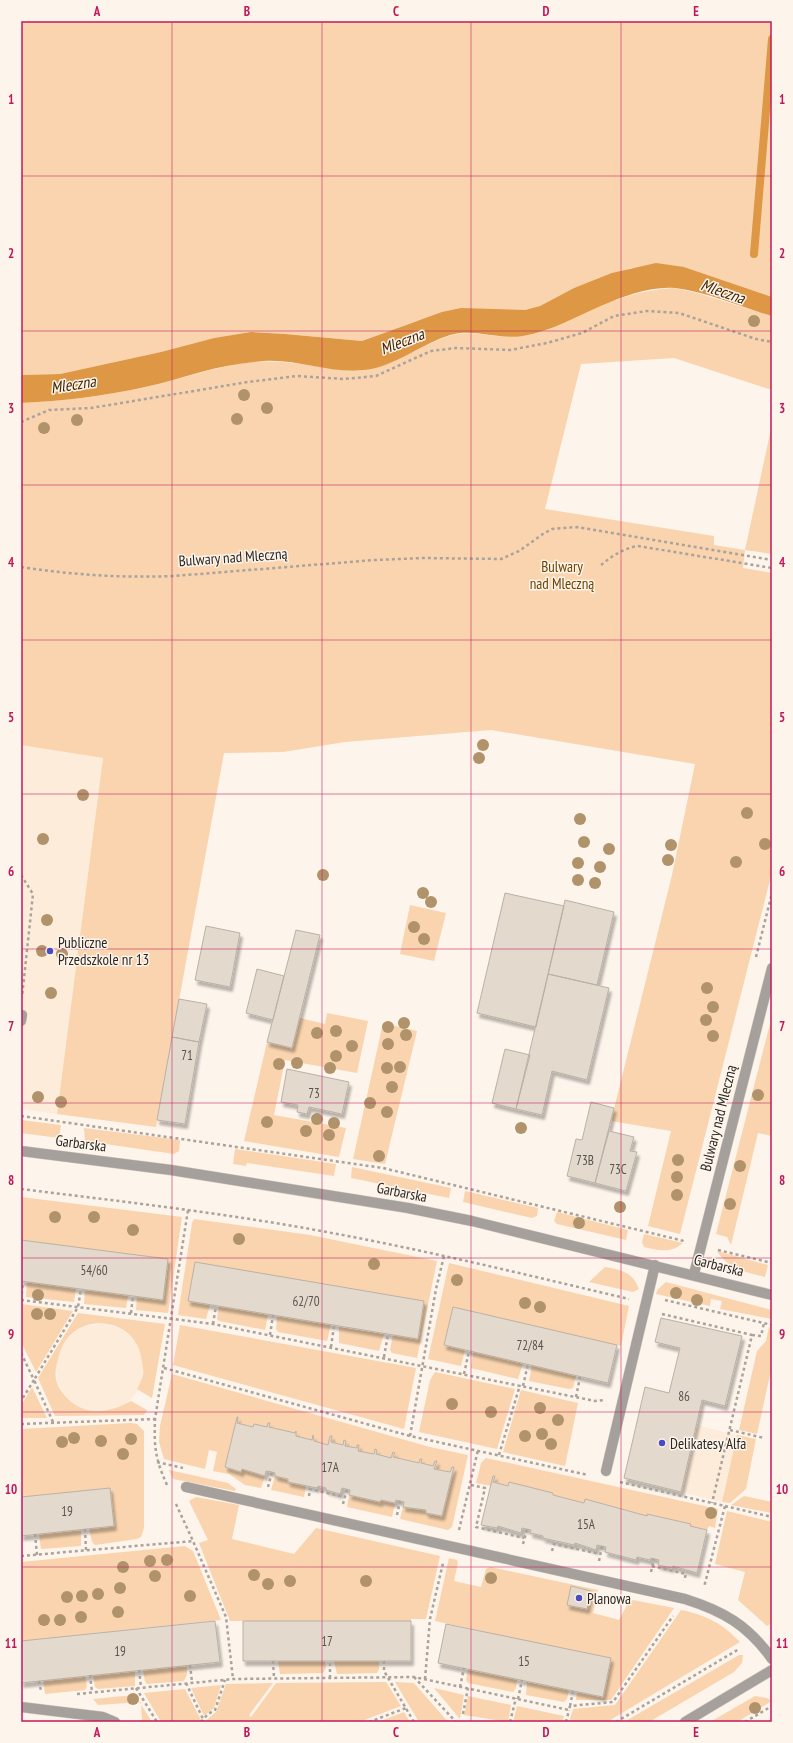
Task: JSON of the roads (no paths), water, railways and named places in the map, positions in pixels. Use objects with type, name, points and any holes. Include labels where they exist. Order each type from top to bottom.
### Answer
[{"type":"street","name":"Bulwary nad Mleczną","points":[[694,1274],[772,968]]},
{"type":"street","name":"Garbarska","points":[[21,1150],[179,1171],[408,1208],[472,1220],[694,1274],[772,1295]]},
{"type":"street","points":[[606,1471],[655,1265]]},
{"type":"street","points":[[186,1487],[685,1599],[721,1612],[741,1625],[756,1639],[772,1659]]},
{"type":"street","points":[[685,1722],[772,1670]]},
{"type":"street","points":[[21,1707],[103,1717],[115,1722]]},
{"type":"water","name":"Mleczna","points":[[656,263],[684,267],[772,297],[772,316],[724,300],[687,290],[666,288],[647,290],[620,298],[554,327],[534,334],[505,337],[477,333],[459,333],[430,343],[391,363],[371,369],[357,371],[330,369],[290,362],[263,361],[216,368],[152,385],[114,393],[52,401],[21,403],[21,375],[60,374],[161,352],[214,338],[251,332],[362,341],[442,312],[461,308],[525,310],[540,306],[574,288],[612,273]]},
{"type":"waterway","points":[[754,254],[772,39]]},
{"type":"place","name":"Publiczne Przedszkole nr 13","points":[[50,951]]},
{"type":"place","name":"Delikatesy Alfa","points":[[662,1443]]},
{"type":"place","name":"Planowa","points":[[579,1598]]}]
